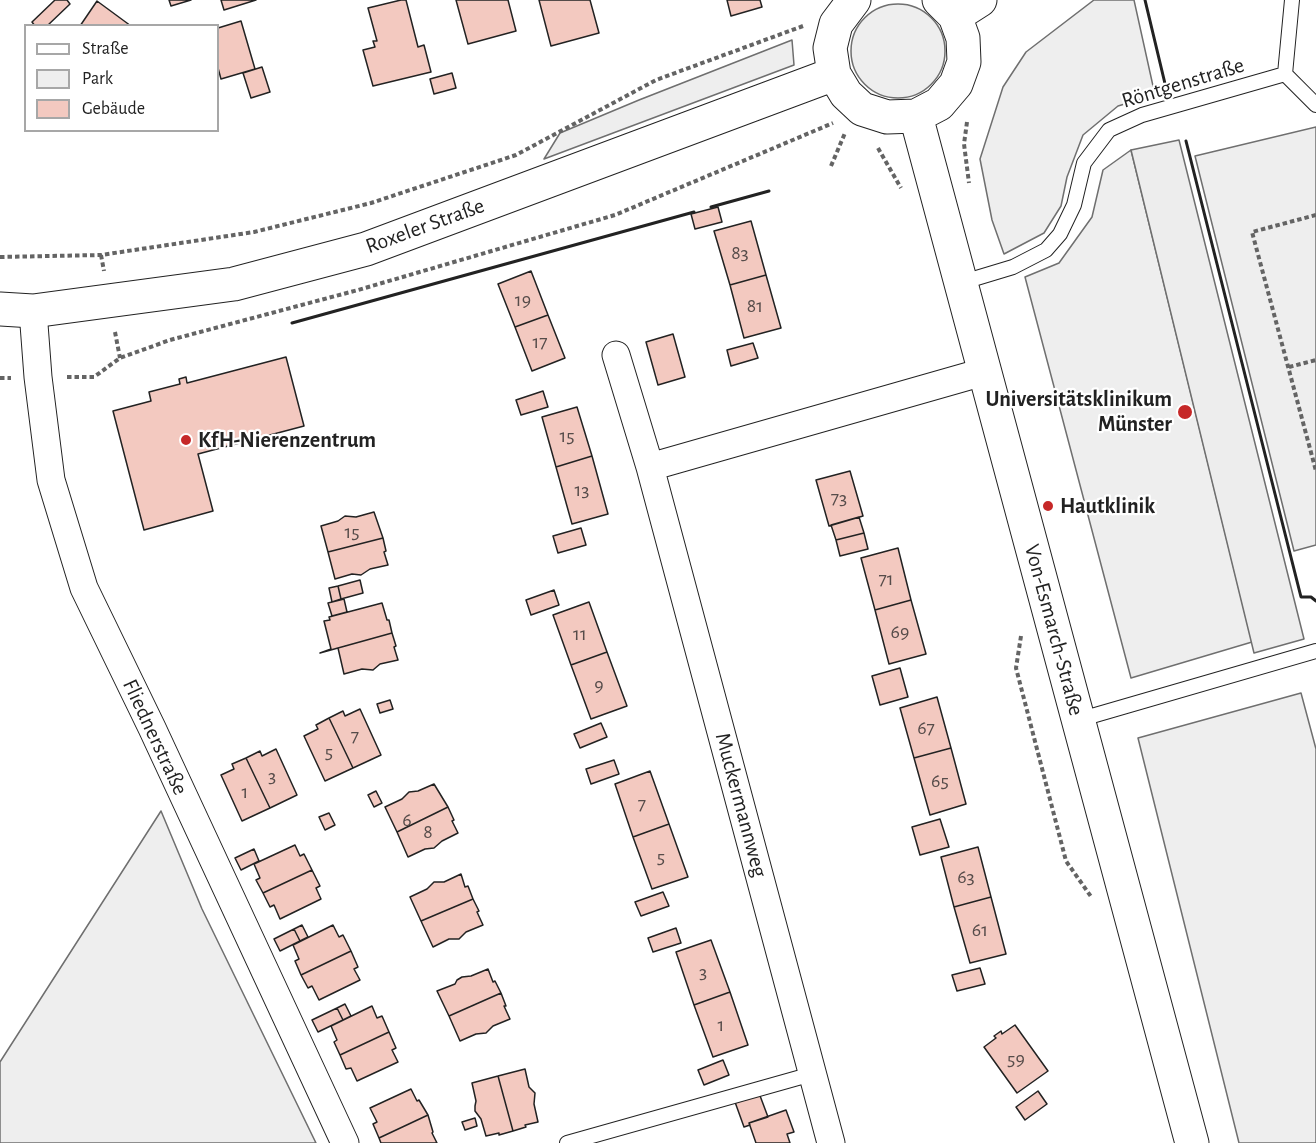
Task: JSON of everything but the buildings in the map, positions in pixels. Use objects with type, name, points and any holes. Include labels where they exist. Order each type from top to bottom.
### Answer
[{"type":"main road","points":[[854,0],[836,24],[830,48],[834,74],[846,94],[862,109],[887,117],[916,116],[939,104],[956,84],[964,62],[958,5]]},
{"type":"main road","name":"Roxeler Straße","points":[[0,309],[33,311],[234,284],[366,249],[834,74]]},
{"type":"main road","name":"Von-Esmarch-Straße","points":[[916,116],[1192,1143]]},
{"type":"street","name":"Fliednerstraße","points":[[33,311],[38,377],[51,480],[84,588],[152,728],[345,1143]]},
{"type":"street","name":"Muckermannweg","points":[[616,355],[650,467],[831,1143]]},
{"type":"street","points":[[650,467],[984,372]]},
{"type":"lane","points":[[1292,0],[1285,74],[1316,105]]},
{"type":"lane","name":"Röntgenstraße","points":[[960,283],[1012,267],[1046,250],[1060,234],[1074,205],[1084,163],[1109,130],[1142,115],[1285,74]]},
{"type":"lane","points":[[1078,720],[1316,651]]},
{"type":"lane","points":[[567,1143],[812,1074]]},
{"type":"path","points":[[0,257],[113,254],[254,232],[371,203],[516,155],[656,80],[812,22]]},
{"type":"path","points":[[94,377],[120,358],[170,340],[358,290],[615,215],[840,120]]},
{"type":"path","points":[[831,166],[848,125]]},
{"type":"path","points":[[1316,215],[1252,232],[1316,471]]},
{"type":"path","points":[[1289,367],[1316,360]]},
{"type":"path","points":[[1021,635],[1016,668],[1066,861],[1094,903]]},
{"type":"green space","points":[[1094,0],[1134,0],[1155,95],[1118,106],[1083,135],[1067,177],[1061,206],[1044,233],[1004,254],[992,220],[980,159],[1003,87],[1026,52]]},
{"type":"green space","points":[[898,4],[916,8],[931,18],[941,33],[945,51],[941,69],[931,84],[916,94],[898,98],[880,94],[865,84],[855,69],[851,51],[855,33],[865,18],[880,8]]},
{"type":"green space","points":[[792,40],[794,65],[544,159],[560,133]]},
{"type":"green space","points":[[1316,127],[1316,545],[1294,551],[1195,156]]},
{"type":"green space","points":[[1131,150],[1252,642],[1131,678],[1025,277],[1059,263],[1092,217],[1103,170]]},
{"type":"green space","points":[[1301,693],[1316,749],[1316,1143],[1239,1143],[1138,738]]},
{"type":"green space","points":[[161,811],[202,909],[316,1143],[0,1143],[0,1062]]},
{"type":"shaded area","points":[[1179,140],[1304,639],[1254,653],[1131,150]]},
{"type":"wall","points":[[1145,0],[1167,92]]},
{"type":"wall","points":[[1186,141],[1301,597],[1311,597],[1316,601]]},
{"type":"wall","points":[[711,207],[769,191]]},
{"type":"wall","points":[[292,323],[694,212]]},
{"type":"place","name":"Universitätsklinikum Münster","points":[[1185,412]]},
{"type":"place","name":"KfH-Nierenzentrum","points":[[186,440]]},
{"type":"place","name":"Hautklinik","points":[[1048,506]]}]
